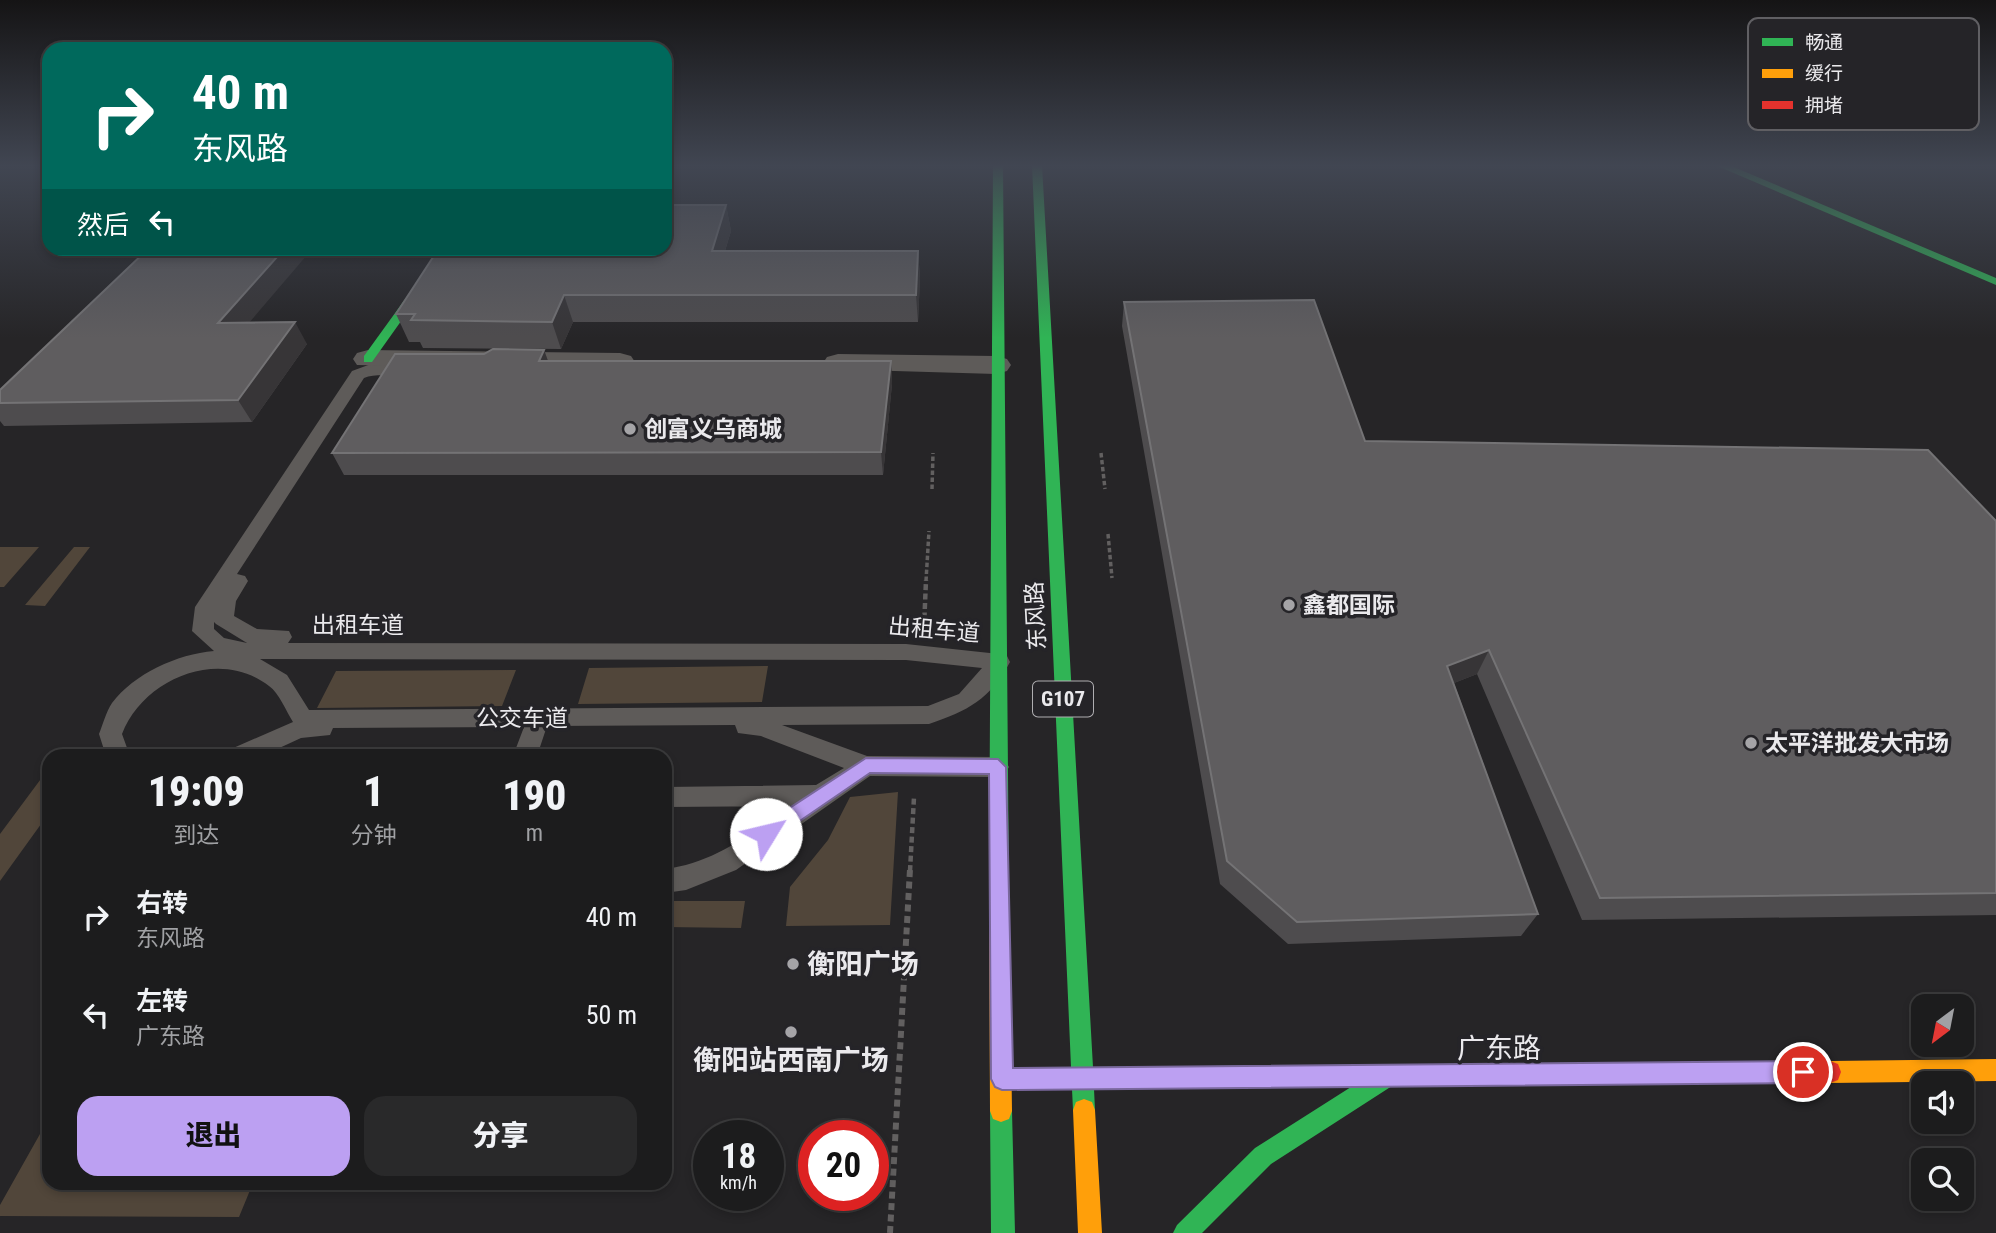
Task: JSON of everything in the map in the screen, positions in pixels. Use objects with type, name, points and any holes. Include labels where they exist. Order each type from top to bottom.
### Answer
[{"type":"main road","name":"东风路","points":[[997,223],[998,767],[1003,1233]]},
{"type":"main road","name":"东风路","points":[[1040,223],[1090,1233]]},
{"type":"main road","points":[[1856,223],[1996,282]]},
{"type":"main road","points":[[1875,223],[1996,273]]},
{"type":"main road","points":[[370,368],[443,256]]},
{"type":"main road","name":"广东路","points":[[1002,1079],[1996,1070]]},
{"type":"main road","points":[[1185,1233],[1263,1156],[1390,1075]]},
{"type":"street","points":[[370,368],[554,361],[651,362]]},
{"type":"street","points":[[803,363],[996,365]]},
{"type":"lane","name":"出租车道","points":[[370,368],[205,607],[203,631],[216,644],[239,650],[922,654],[999,662]]},
{"type":"lane","name":"公交车道","points":[[114,749],[110,742],[110,728],[123,705],[152,680],[196,661],[218,658],[238,660],[274,673],[296,698],[303,719],[537,723],[929,715],[967,700],[999,662]]},
{"type":"lane","points":[[255,749],[299,729],[537,723],[762,727],[866,766],[998,767]]},
{"type":"lane","points":[[528,749],[537,723]]},
{"type":"lane","points":[[672,881],[684,881],[730,859],[866,766]]},
{"type":"lane","points":[[672,797],[820,795]]},
{"type":"path","points":[[932,489],[933,453]]},
{"type":"path","points":[[1101,453],[1105,489]]},
{"type":"path","points":[[922,654],[929,531]]},
{"type":"path","points":[[1108,534],[1112,578]]},
{"type":"path","points":[[890,1233],[916,766]]},
{"type":"shaded area","points":[[0,547],[39,547],[4,587],[0,587]]},
{"type":"shaded area","points":[[74,547],[90,547],[45,606],[25,605]]},
{"type":"shaded area","points":[[768,666],[762,702],[578,704],[589,668]]},
{"type":"shaded area","points":[[516,670],[502,706],[317,708],[336,671]]},
{"type":"shaded area","points":[[42,777],[42,823],[0,881],[0,834]]},
{"type":"shaded area","points":[[898,792],[890,925],[786,926],[790,887],[828,840],[850,797]]},
{"type":"shaded area","points":[[672,901],[745,901],[741,928],[672,927]]},
{"type":"shaded area","points":[[42,1130],[42,1190],[250,1190],[239,1217],[0,1216],[0,1205]]},
{"type":"building","points":[[672,223],[721,223],[712,251],[918,251],[916,295],[564,295],[552,322],[411,320],[415,314],[396,314],[434,256],[672,256]]},
{"type":"building","points":[[141,256],[278,256],[218,323],[295,322],[238,400],[0,403],[0,390]]},
{"type":"building","points":[[1314,300],[1365,441],[1928,450],[1996,521],[1996,893],[1600,898],[1489,650],[1447,666],[1538,914],[1297,922],[1227,861],[1124,302]]},
{"type":"building","name":"创富义乌商城","points":[[493,349],[544,350],[539,361],[891,361],[881,452],[332,453],[395,354],[484,354]]},
{"type":"traffic: fast","points":[[998,223],[999,895]]},
{"type":"traffic: fast","points":[[1040,223],[1084,1110]]},
{"type":"traffic: fast","points":[[1856,223],[1996,282]]},
{"type":"traffic: fast","points":[[368,359],[442,256]]},
{"type":"traffic: fast","points":[[1002,1079],[1669,1073]]},
{"type":"traffic: fast","points":[[1185,1233],[1263,1156],[1390,1075]]},
{"type":"traffic: fast","points":[[1001,1111],[1003,1233]]},
{"type":"traffic: slow","points":[[999,895],[1001,1111]]},
{"type":"traffic: slow","points":[[1830,1072],[1996,1070]]},
{"type":"traffic: slow","points":[[1084,1110],[1090,1233]]},
{"type":"traffic: jam","points":[[1669,1073],[1830,1072]]},
{"type":"place","name":"创富义乌商城","points":[[630,429]]},
{"type":"place","name":"鑫都国际","points":[[1289,605]]},
{"type":"place","name":"太平洋批发大市场","points":[[1751,743]]},
{"type":"place","name":"衡阳广场","points":[[793,964]]},
{"type":"place","name":"衡阳站西南广场","points":[[791,1032]]},
{"type":"route","points":[[766,834],[866,766],[998,767],[1002,1079],[1803,1072]]}]
